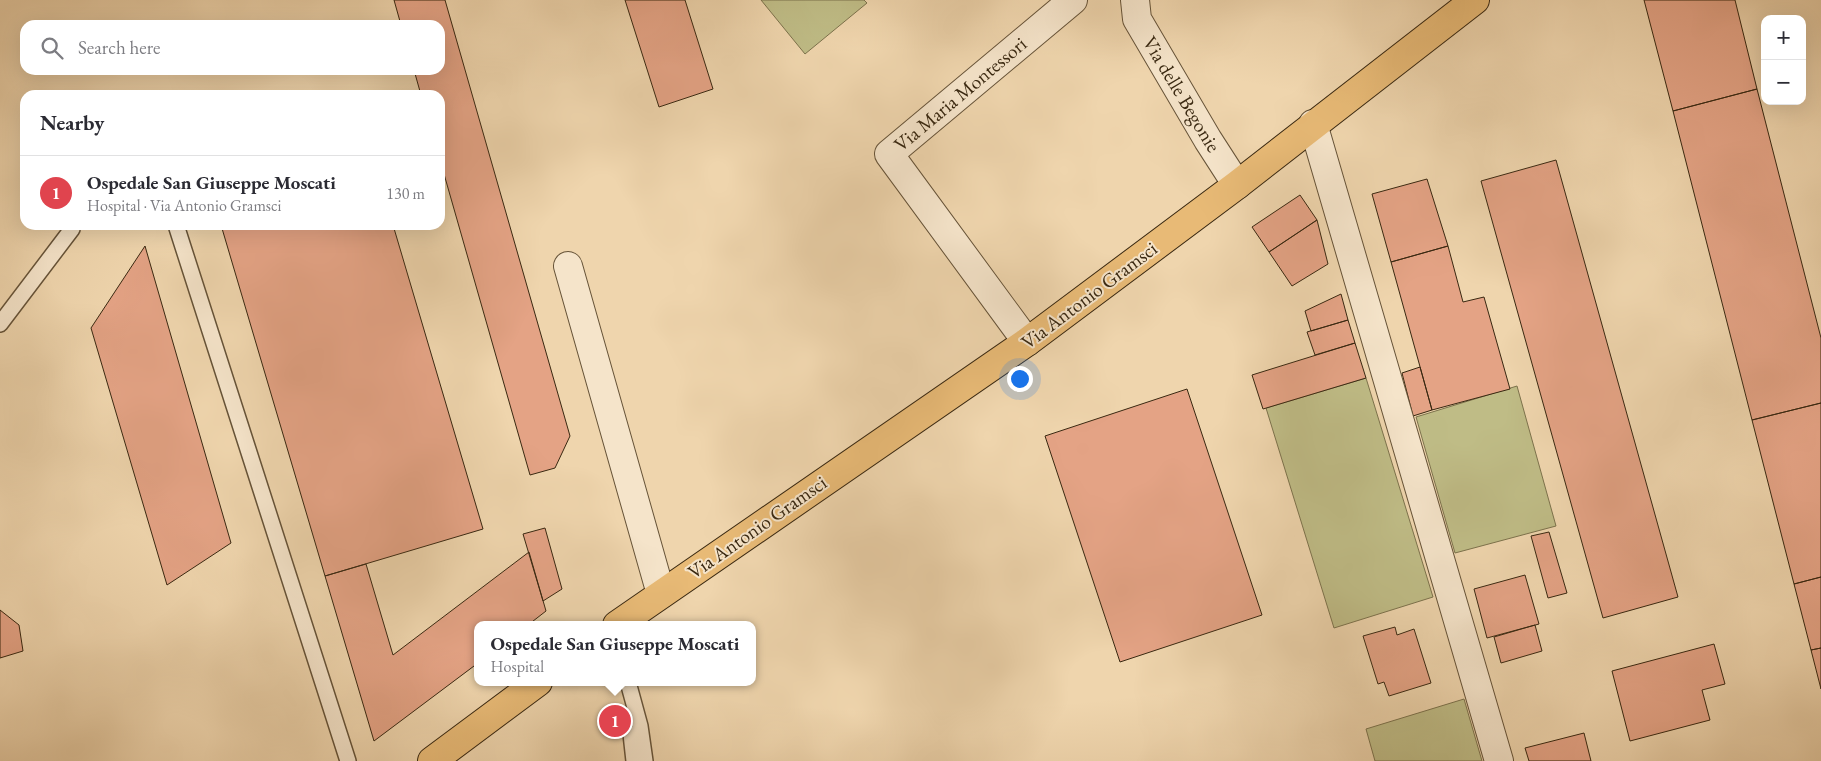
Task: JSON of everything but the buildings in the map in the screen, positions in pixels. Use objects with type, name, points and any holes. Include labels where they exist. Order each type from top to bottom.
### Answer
[{"type":"main road","name":"Via Antonio Gramsci","points":[[623,621],[1027,342],[1237,185],[1313,124],[1475,0]]},
{"type":"main road","points":[[432,761],[533,686]]},
{"type":"street","name":"Via Maria Montessori","points":[[1027,342],[888,154],[1073,0]]},
{"type":"street","name":"Via delle Begonie","points":[[1135,0],[1137,19],[1208,140],[1237,185]]},
{"type":"street","points":[[1313,124],[1499,761]]},
{"type":"street","points":[[568,266],[662,594]]},
{"type":"lane","points":[[0,324],[72,230]]},
{"type":"lane","points":[[178,230],[348,761]]},
{"type":"lane","points":[[628,686],[634,761]]},
{"type":"lane","points":[[629,686],[640,726],[644,761]]},
{"type":"shaded area","points":[[761,0],[864,0],[867,3],[805,54]]},
{"type":"shaded area","points":[[1366,378],[1433,597],[1334,628],[1266,408]]},
{"type":"shaded area","points":[[1517,386],[1556,526],[1455,553],[1416,417]]},
{"type":"shaded area","points":[[1464,699],[1482,761],[1375,761],[1366,729]]},
{"type":"place","name":"Ospedale San Giuseppe Moscati","points":[[615,721]]}]
